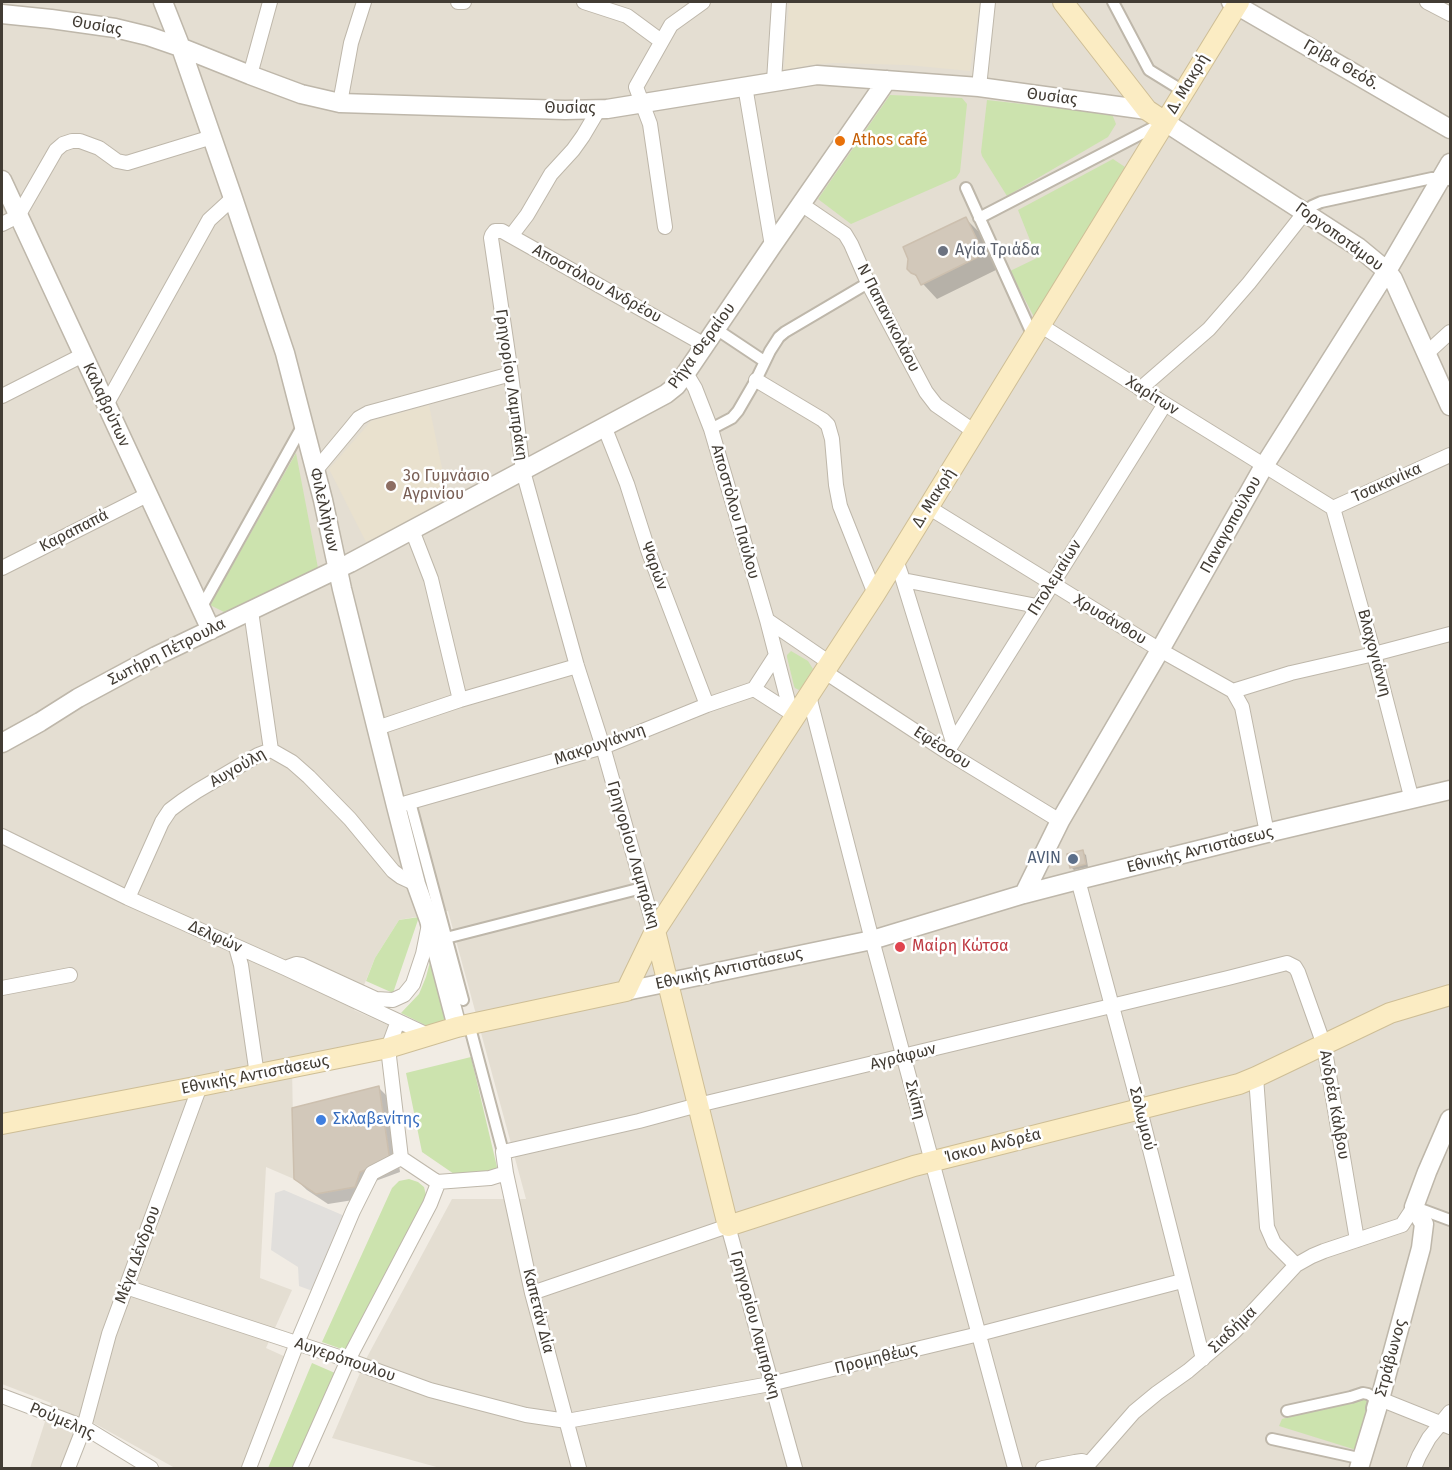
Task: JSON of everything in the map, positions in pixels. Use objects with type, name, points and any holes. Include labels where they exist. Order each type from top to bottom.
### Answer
[{"type":"main road","points":[[1063,2],[1148,110],[1165,122]]},
{"type":"main road","name":"Δ. Μακρή","points":[[626,991],[655,931],[793,714],[809,696],[875,594],[1165,122],[1235,3]]},
{"type":"main road","name":"Γρηγορίου Λαμπράκη","points":[[655,931],[728,1226]]},
{"type":"main road","name":"Εθνικής Αντιστάσεως","points":[[2,1124],[388,1048],[463,1026],[626,991]]},
{"type":"main road","name":"Ίσκου Ανδρέα","points":[[728,1226],[932,1161],[1239,1084],[1390,1013],[1450,994]]},
{"type":"street","name":"Φιλελλήνων","points":[[163,2],[212,137],[285,353],[377,728],[403,804],[416,884],[463,1026]]},
{"type":"street","points":[[250,75],[270,2]]},
{"type":"street","points":[[340,104],[351,43],[364,2]]},
{"type":"street","points":[[458,2],[464,2]]},
{"type":"street","points":[[584,2],[627,16],[661,41]]},
{"type":"street","points":[[627,16],[631,2]]},
{"type":"street","points":[[665,227],[650,124],[636,87],[673,22],[704,2]]},
{"type":"street","points":[[774,81],[778,2]]},
{"type":"street","points":[[979,87],[988,2]]},
{"type":"street","points":[[1113,2],[1149,70],[1183,91]]},
{"type":"street","points":[[1427,2],[1450,14]]},
{"type":"street","name":"Γρίβα Θεόδ.","points":[[1235,3],[1450,129]]},
{"type":"street","name":"Θυσίας","points":[[2,14],[115,28],[148,36],[301,94],[340,104],[599,109],[817,75],[979,87],[1148,110]]},
{"type":"street","name":"Ρήγα Φεραίου","points":[[337,569],[666,394],[676,386],[887,80]]},
{"type":"street","points":[[745,86],[772,246]]},
{"type":"street","points":[[511,236],[528,215],[551,174],[573,150],[599,109]]},
{"type":"street","points":[[979,218],[1165,122]]},
{"type":"street","name":"Γοργοποτάμου","points":[[1165,122],[1358,247],[1387,271],[1393,279],[1450,406]]},
{"type":"street","points":[[2,224],[18,216],[56,150],[63,144],[80,141],[99,148],[117,161],[127,164],[212,137]]},
{"type":"street","points":[[1140,389],[1209,329],[1234,302],[1312,206],[1321,202],[1448,174]]},
{"type":"street","name":"Παναγοπούλου","points":[[1024,894],[1060,822],[1264,466],[1448,174]]},
{"type":"street","name":"Καλαβρύτων","points":[[2,180],[211,630]]},
{"type":"street","points":[[966,188],[1037,331]]},
{"type":"street","points":[[106,405],[209,220],[233,198]]},
{"type":"street","name":"Ν Παπανικολάου","points":[[801,204],[845,234],[868,283],[926,392],[941,409],[975,432]]},
{"type":"street","name":"Γρηγορίου Λαμπράκη","points":[[511,236],[502,231],[495,231],[491,238],[523,471],[577,666],[603,747],[655,931]]},
{"type":"street","name":"Αποστόλου Ανδρέου","points":[[511,236],[705,345]]},
{"type":"street","points":[[711,429],[732,418],[738,411],[779,337],[868,283]]},
{"type":"street","points":[[716,329],[764,362]]},
{"type":"street","name":"Χαρίτων","points":[[1037,331],[1140,389],[1329,505]]},
{"type":"street","points":[[1427,353],[1450,332]]},
{"type":"street","points":[[2,396],[83,356]]},
{"type":"street","name":"Αποστόλου Παύλου","points":[[686,373],[695,388],[711,429],[793,714]]},
{"type":"street","points":[[315,471],[359,418],[368,413],[511,374]]},
{"type":"street","points":[[756,380],[828,425],[840,506],[875,594]]},
{"type":"street","name":"Πτολεμαίων","points":[[950,747],[1164,404]]},
{"type":"street","points":[[201,608],[303,425]]},
{"type":"street","name":"Ψαρών","points":[[604,426],[707,705]]},
{"type":"street","name":"Τσακανίκα","points":[[1329,505],[1450,455]]},
{"type":"street","name":"Καραπαπά","points":[[2,568],[147,495]]},
{"type":"street","name":"Βλαχογιάννη","points":[[1329,505],[1374,654],[1412,800]]},
{"type":"street","name":"Χρυσάνθου","points":[[928,507],[1160,650],[1233,691]]},
{"type":"street","points":[[412,530],[431,579],[460,700]]},
{"type":"street","points":[[896,560],[950,747]]},
{"type":"street","name":"Σωτήρη Πέτρουλα","points":[[2,743],[156,656],[337,569]]},
{"type":"street","points":[[903,580],[1037,606]]},
{"type":"street","name":"Αυγούλη","points":[[128,898],[162,822],[170,810],[197,791],[258,755],[271,750],[251,611]]},
{"type":"street","name":"Εφέσσου","points":[[766,620],[828,668],[1060,822]]},
{"type":"street","points":[[1267,833],[1242,707],[1233,691],[1291,673],[1450,634]]},
{"type":"street","points":[[776,655],[754,689],[793,714]]},
{"type":"street","points":[[377,728],[460,700],[577,666]]},
{"type":"street","name":"Μακρυγιάννη","points":[[403,804],[603,747],[707,705],[754,689]]},
{"type":"street","name":"Σκίπη","points":[[809,696],[872,940],[1015,1468]]},
{"type":"street","points":[[271,750],[292,762],[309,777],[350,819],[393,871],[416,884]]},
{"type":"street","name":"Εθνικής Αντιστάσεως","points":[[626,991],[872,940],[1024,894],[1450,790]]},
{"type":"street","points":[[403,804],[464,1000]]},
{"type":"street","name":"Δελφών","points":[[2,836],[128,898],[429,1036]]},
{"type":"street","name":"Σολωμού","points":[[1078,880],[1140,1110],[1203,1359]]},
{"type":"street","points":[[446,938],[642,888]]},
{"type":"street","points":[[285,968],[296,964],[302,965],[376,999],[393,1000],[404,995],[413,984],[423,954],[429,920]]},
{"type":"street","points":[[236,946],[242,965],[257,1075]]},
{"type":"street","name":"Αγράφων","points":[[503,1152],[1287,963],[1295,967],[1298,972]]},
{"type":"street","name":"Ανδρέα Κάλβου","points":[[1298,972],[1324,1046],[1357,1240]]},
{"type":"street","points":[[2,988],[70,975]]},
{"type":"street","points":[[398,1021],[388,1048],[401,1158],[437,1182],[490,1178],[506,1173]]},
{"type":"street","points":[[463,1026],[503,1152]]},
{"type":"street","points":[[1256,1077],[1267,1227],[1275,1243],[1296,1265]]},
{"type":"street","name":"Μέγα Δένδρου","points":[[68,1468],[84,1427],[109,1334],[200,1086]]},
{"type":"street","points":[[1421,1248],[1402,1225],[1414,1207],[1450,1119]]},
{"type":"street","name":"Καπετάν Δία","points":[[503,1152],[532,1293],[579,1468]]},
{"type":"street","points":[[249,1468],[297,1343],[372,1173],[401,1158]]},
{"type":"street","points":[[300,1468],[348,1360],[430,1204],[437,1182]]},
{"type":"street","points":[[1414,1207],[1450,1220]]},
{"type":"street","points":[[1414,1207],[1424,1224],[1421,1248]]},
{"type":"street","name":"Σιαδήμα","points":[[1086,1466],[1134,1412],[1234,1332],[1296,1265],[1324,1251],[1402,1225]]},
{"type":"street","name":"Γρηγορίου Λαμπράκη","points":[[728,1226],[795,1468]]},
{"type":"street","name":"Ίσκου Ανδρέα","points":[[532,1293],[728,1226]]},
{"type":"street","name":"Στράβωνος","points":[[1360,1462],[1380,1399],[1421,1248]]},
{"type":"street","name":"Προμηθέως","points":[[567,1421],[770,1384],[979,1334],[1182,1281]]},
{"type":"street","name":"Αυγερόπουλου","points":[[126,1287],[348,1360],[430,1390],[526,1415],[567,1421]]},
{"type":"street","points":[[1272,1438],[1360,1462],[1373,1397],[1363,1393],[1287,1411]]},
{"type":"street","name":"Ρούμελης","points":[[2,1396],[84,1427],[151,1468]]},
{"type":"street","points":[[1380,1399],[1448,1421]]},
{"type":"street","points":[[1414,1468],[1429,1438],[1448,1421]]},
{"type":"street","points":[[1043,1468],[1082,1461],[1086,1466]]},
{"type":"shaded area","points":[[2,2],[1450,2],[1450,1468],[440,1468],[332,1438],[366,1359],[452,1199],[526,1199],[448,911],[399,920],[375,958],[354,1010],[390,1026],[383,1045],[292,1066],[294,1179],[266,1167],[260,1278],[292,1290],[266,1348],[288,1358],[241,1468],[175,1468],[81,1416],[62,1468],[30,1468],[51,1403],[2,1384]]},
{"type":"shaded area","points":[[789,2],[980,2],[970,71],[908,65],[833,63],[784,70]]},
{"type":"shaded area","name":"3ο Γυμνάσιο Αγρινίου","points":[[429,405],[449,502],[366,542],[329,469],[371,421]]},
{"type":"shaded area","points":[[284,1190],[354,1220],[321,1294],[299,1286],[298,1267],[271,1250],[275,1193]]},
{"type":"green space","points":[[890,95],[962,98],[967,104],[960,172],[956,178],[851,224],[818,199]]},
{"type":"green space","points":[[987,100],[1112,114],[1116,124],[1108,137],[1007,196],[981,152]]},
{"type":"green space","points":[[1113,159],[1125,167],[1034,317],[1010,271],[1037,258],[1018,210]]},
{"type":"green space","points":[[296,453],[318,568],[226,613],[210,605]]},
{"type":"green space","points":[[791,651],[808,661],[813,669],[799,690],[794,686],[787,657]]},
{"type":"green space","points":[[419,917],[393,993],[366,981],[375,958],[399,920]]},
{"type":"green space","points":[[431,958],[451,1021],[429,1027],[401,1013],[419,994]]},
{"type":"green space","points":[[471,1057],[497,1167],[496,1171],[457,1176],[422,1152],[406,1073]]},
{"type":"green space","points":[[409,1179],[424,1187],[425,1203],[347,1351],[322,1342],[392,1188],[399,1181]]},
{"type":"green space","points":[[312,1363],[335,1373],[295,1468],[268,1468]]},
{"type":"green space","points":[[1366,1397],[1371,1403],[1357,1449],[1279,1426],[1282,1419]]},
{"type":"building","name":"Αγία Τριάδα","points":[[966,217],[984,254],[921,285],[916,275],[907,269],[908,259],[903,247]]},
{"type":"building","points":[[1083,850],[1086,864],[1070,868],[1067,854]]},
{"type":"building","points":[[379,1086],[390,1161],[360,1172],[355,1187],[316,1194],[294,1179],[292,1108]]},
{"type":"place","name":"Athos café","points":[[840,141]]},
{"type":"place","name":"Αγία Τριάδα","points":[[943,251]]},
{"type":"place","name":"3ο Γυμνάσιο Αγρινίου","points":[[391,486]]},
{"type":"place","name":"AVIN","points":[[1073,859]]},
{"type":"place","name":"Μαίρη Κώτσα","points":[[900,947]]},
{"type":"place","name":"Σκλαβενίτης","points":[[321,1120]]}]
